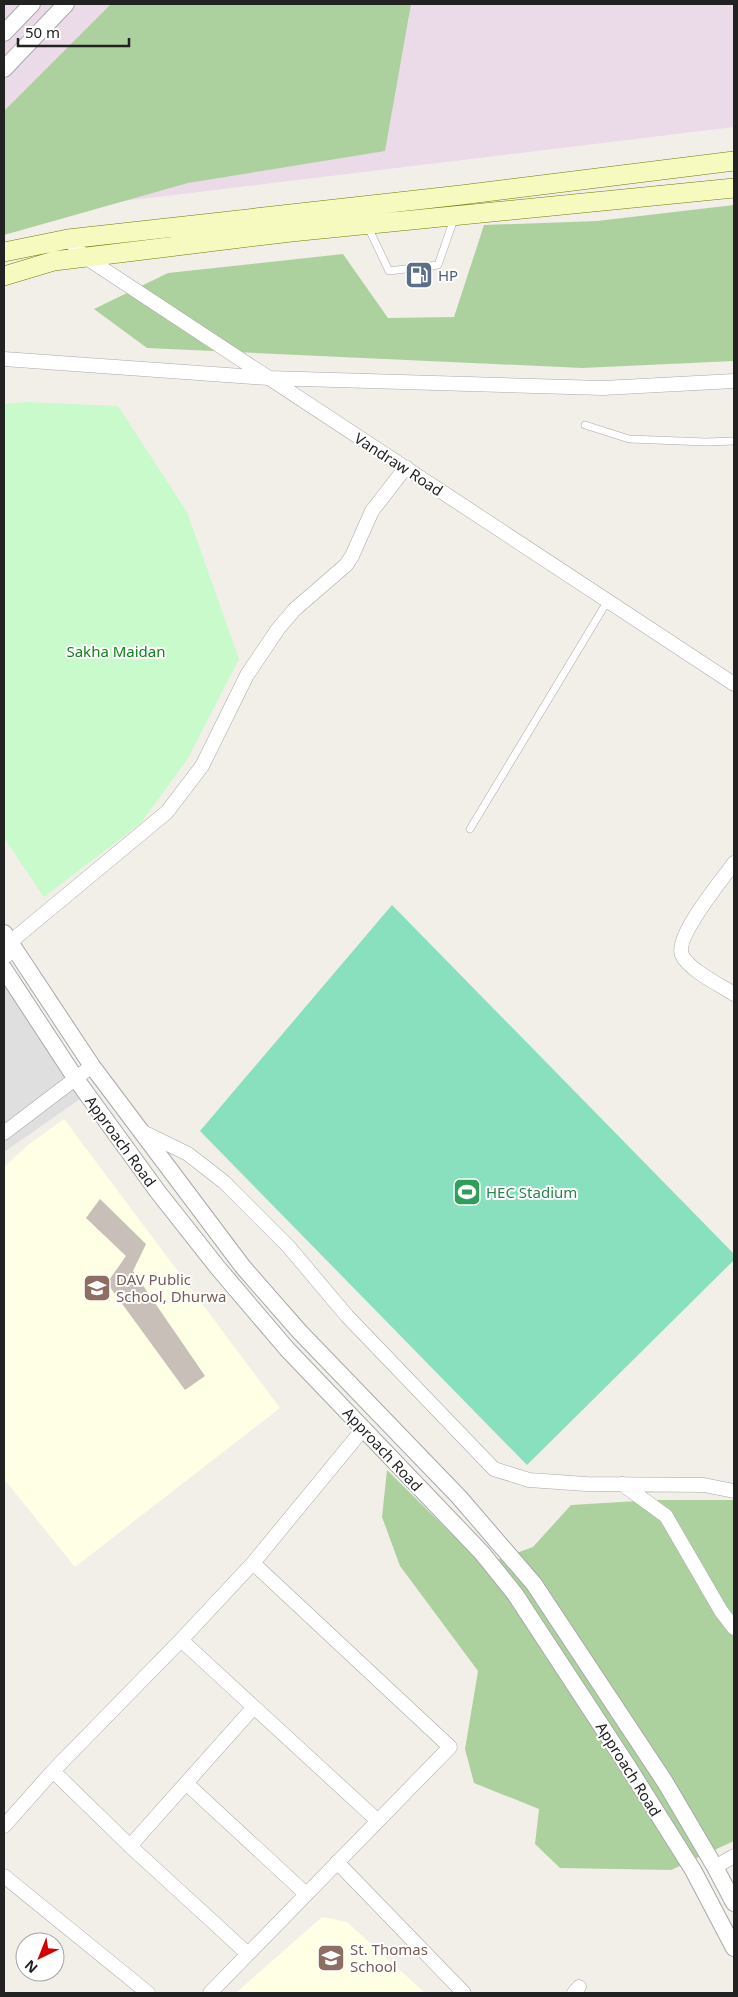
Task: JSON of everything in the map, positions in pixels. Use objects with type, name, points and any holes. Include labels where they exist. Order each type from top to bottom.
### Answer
[{"type":"main road","points":[[4,276],[54,260],[367,225],[458,205],[734,161]]},
{"type":"main road","points":[[4,252],[68,239],[458,205],[734,188]]},
{"type":"street","points":[[31,40],[9,28],[32,4]]},
{"type":"street","points":[[4,69],[66,4]]},
{"type":"street","name":"Vandraw Road","points":[[68,239],[85,257],[734,684]]},
{"type":"street","points":[[4,359],[268,378],[603,388],[734,381]]},
{"type":"street","points":[[8,946],[167,812],[182,794],[202,766],[247,675],[272,637],[294,610],[346,565],[352,556],[372,511],[406,468]]},
{"type":"street","points":[[734,863],[687,929],[681,943],[681,954],[694,969],[734,994]]},
{"type":"street","name":"Approach Road","points":[[8,946],[92,1066],[243,1267],[306,1338],[459,1497],[534,1584],[665,1782],[734,1903]]},
{"type":"street","name":"Approach Road","points":[[4,970],[76,1079],[158,1192],[218,1268],[287,1349],[482,1553],[515,1594],[693,1870],[734,1948]]},
{"type":"street","points":[[4,1133],[92,1066]]},
{"type":"street","points":[[140,1130],[188,1154],[224,1182],[288,1246],[347,1316],[494,1469],[530,1480],[704,1485],[734,1491]]},
{"type":"street","points":[[4,1826],[54,1771],[253,1563],[364,1428]]},
{"type":"street","points":[[622,1484],[666,1516],[721,1611],[734,1628]]},
{"type":"street","points":[[210,1993],[450,1747],[253,1563]]},
{"type":"street","points":[[181,1640],[378,1821]]},
{"type":"street","points":[[130,1846],[254,1706]]},
{"type":"street","points":[[54,1771],[130,1846],[248,1954]]},
{"type":"street","points":[[186,1783],[306,1894]]},
{"type":"street","points":[[715,1867],[734,1856]]},
{"type":"street","points":[[337,1862],[464,1993]]},
{"type":"street","points":[[4,1876],[148,1993]]},
{"type":"lane","points":[[367,225],[389,270],[438,265],[458,205]]},
{"type":"lane","points":[[585,425],[629,439],[706,442],[734,441]]},
{"type":"lane","points":[[470,829],[607,602]]},
{"type":"shaded area","points":[[4,4],[734,4],[734,127],[9,215],[4,211]]},
{"type":"shaded area","points":[[4,972],[86,1095],[4,1152]]},
{"type":"shaded area","name":"DAV Public School, Dhurwa","points":[[64,1119],[280,1408],[75,1567],[4,1479],[4,1167],[28,1145]]},
{"type":"shaded area","name":"St. Thomas School","points":[[322,1917],[347,1922],[425,1993],[236,1993]]},
{"type":"green space","points":[[111,4],[411,4],[385,151],[188,183],[4,235],[4,111]]},
{"type":"green space","points":[[734,205],[734,361],[582,368],[147,348],[94,309],[168,273],[343,254],[388,318],[454,317],[484,225],[597,221]]},
{"type":"green space","name":"Sakha Maidan","points":[[26,402],[118,406],[187,512],[239,659],[188,758],[141,823],[44,897],[4,838],[4,404]]},
{"type":"green space","name":"HEC Stadium","points":[[392,905],[734,1254],[734,1260],[527,1465],[200,1131]]},
{"type":"green space","points":[[387,1470],[483,1565],[533,1547],[571,1505],[654,1500],[734,1500],[734,1841],[671,1870],[560,1868],[535,1844],[539,1809],[474,1783],[465,1749],[478,1671],[400,1566],[382,1517]]},
{"type":"building","name":"DAV Public School, Dhurwa","points":[[100,1199],[146,1244],[133,1271],[205,1376],[185,1390],[107,1283],[126,1256],[86,1218]]},
{"type":"place","name":"HP","points":[[419,275]]},
{"type":"place","name":"HEC Stadium","points":[[467,1192]]},
{"type":"place","name":"DAV Public School, Dhurwa","points":[[97,1288]]},
{"type":"place","name":"St. Thomas School","points":[[331,1958]]}]
